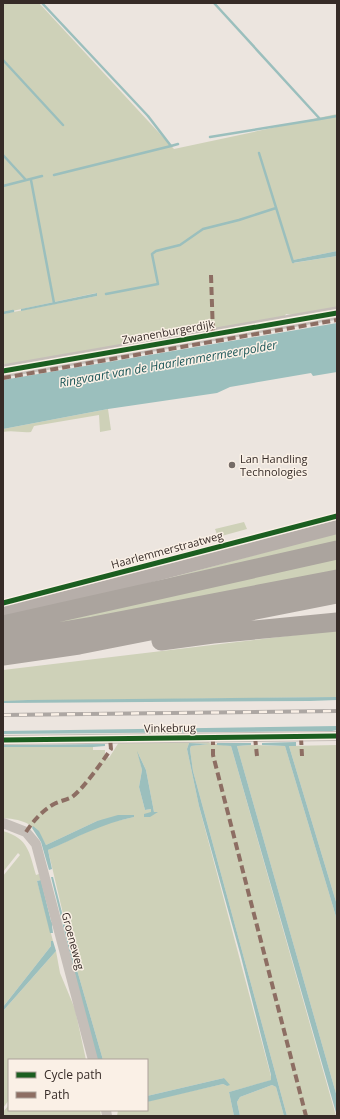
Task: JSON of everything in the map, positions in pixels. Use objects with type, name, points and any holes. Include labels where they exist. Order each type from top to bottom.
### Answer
[{"type":"highway","points":[[3,625],[337,550]]},
{"type":"highway","points":[[3,641],[101,625],[337,579]]},
{"type":"highway","points":[[3,656],[79,645],[337,594]]},
{"type":"highway","points":[[79,645],[142,644],[213,634],[337,622]]},
{"type":"main road","name":"Haarlemmerstraatweg","points":[[3,612],[45,603],[337,526]]},
{"type":"street","name":"Zwanenburgerdijk","points":[[3,371],[337,313]]},
{"type":"street","name":"Vinkebrug","points":[[3,740],[337,736]]},
{"type":"street","name":"Groeneweg","points":[[3,823],[26,832],[36,844],[93,1059]]},
{"type":"green space","points":[[3,3],[39,3],[174,149],[337,114],[337,251],[293,260],[293,263],[337,256],[337,309],[299,316],[286,314],[283,319],[3,365],[3,314],[97,296],[96,293],[3,313]]},
{"type":"green space","points":[[108,409],[111,430],[100,432],[99,415],[34,426],[31,432],[3,432],[3,429]]},
{"type":"green space","points":[[244,522],[247,529],[218,537],[215,529]]},
{"type":"green space","points":[[337,533],[337,543],[109,594]]},
{"type":"green space","points":[[337,558],[337,570],[118,615],[3,631]]},
{"type":"green space","points":[[337,630],[337,697],[3,701],[3,670]]},
{"type":"green space","points":[[209,741],[209,743],[231,746],[336,1116],[287,1116],[193,771],[190,749],[191,746],[208,744],[189,743],[187,749],[199,806],[272,1080],[229,1092],[234,1116],[117,1116],[118,1111],[148,1111],[148,1102],[156,1099],[223,1084],[227,1086],[224,1078],[148,1096],[148,1059],[103,1059],[73,956],[48,850],[104,824],[134,817],[97,821],[46,845],[38,832],[29,824],[18,820],[3,818],[3,747],[93,747],[93,750],[105,750],[105,754],[109,758],[119,742]],"holes":[[[138,753],[146,770],[154,812],[151,812],[151,809],[145,810],[139,787],[142,770]]]},
{"type":"green space","points":[[337,745],[337,905],[289,746]]},
{"type":"green space","points":[[237,746],[285,746],[337,920],[337,1097]]},
{"type":"green space","points":[[3,831],[18,838],[27,847],[36,875],[39,874],[41,880],[37,881],[53,941],[51,941],[51,946],[3,1007],[3,876],[20,855],[18,853],[3,872]]},
{"type":"green space","points":[[56,951],[60,973],[75,1009],[86,1059],[8,1059],[8,1101],[3,1108],[3,1011]]},
{"type":"green space","points":[[272,1085],[276,1087],[284,1116],[240,1116],[237,1102],[240,1097]]},
{"type":"green space","points":[[8,1106],[8,1111],[100,1111],[101,1116],[3,1116],[3,1112]]},
{"type":"water","points":[[337,251],[337,256],[292,263],[293,260]]},
{"type":"water","points":[[97,293],[97,296],[21,311],[21,309]]},
{"type":"water","name":"Ringvaart van de Haarlemmermeerpolder","points":[[337,323],[337,372],[313,376],[311,373],[230,387],[217,393],[108,409],[3,429],[3,380]]},
{"type":"water","points":[[337,697],[337,700],[310,701],[3,703],[3,701],[28,700]]},
{"type":"water","points":[[337,726],[337,730],[332,731],[3,734],[3,731]]},
{"type":"water","points":[[296,742],[296,746],[289,746],[337,905],[337,920],[285,746],[262,745],[262,743]]},
{"type":"water","points":[[189,743],[209,744],[191,746],[190,749],[193,771],[287,1116],[284,1116],[276,1087],[272,1085],[240,1097],[237,1102],[240,1116],[234,1116],[229,1092],[271,1080],[271,1075],[240,953],[199,806],[187,749]]},
{"type":"water","points":[[217,743],[251,743],[251,745],[237,746],[337,1097],[337,1116],[231,746],[217,745]]},
{"type":"water","points":[[105,744],[105,746],[93,747],[3,747],[3,745]]},
{"type":"water","points":[[137,751],[146,770],[154,812],[158,812],[150,817],[144,817],[144,814],[151,812],[151,809],[145,810],[139,787],[142,770]]},
{"type":"water","points":[[118,815],[134,815],[134,817],[111,823],[48,850],[52,869],[49,870],[41,842],[32,828],[33,826],[39,831],[46,845],[97,821]]},
{"type":"water","points":[[51,877],[53,877],[73,956],[103,1059],[96,1059]]},
{"type":"water","points":[[41,880],[53,924],[53,933],[50,933],[37,881]]},
{"type":"water","points":[[51,941],[53,941],[56,951],[3,1011],[3,1007],[51,946]]},
{"type":"water","points":[[224,1078],[230,1085],[227,1086],[223,1084],[148,1102],[148,1096]]},
{"type":"waterway","points":[[42,3],[148,116],[171,146],[178,144]]},
{"type":"waterway","points":[[214,3],[320,119],[337,116]]},
{"type":"waterway","points":[[3,60],[63,125]]},
{"type":"waterway","points":[[210,137],[320,119]]},
{"type":"waterway","points":[[54,175],[171,146]]},
{"type":"waterway","points":[[259,153],[293,262]]},
{"type":"waterway","points":[[3,155],[26,180]]},
{"type":"waterway","points":[[3,186],[42,176]]},
{"type":"waterway","points":[[31,180],[54,303]]},
{"type":"waterway","points":[[106,294],[158,284],[152,254],[156,251],[180,245],[203,229],[239,220],[276,208]]},
{"type":"waterway","points":[[3,313],[13,311]]},
{"type":"railway","points":[[3,715],[337,711]]},
{"type":"marked path","points":[[211,275],[213,334]]},
{"type":"marked path","points":[[3,378],[337,320]]},
{"type":"marked path","points":[[213,737],[213,755],[306,1116]]},
{"type":"marked path","points":[[255,737],[257,756]]},
{"type":"marked path","points":[[301,737],[302,756]]},
{"type":"marked path","points":[[26,832],[42,813],[54,804],[72,797],[82,788],[111,749],[110,738]]},
{"type":"cycle path","points":[[3,371],[337,313]]},
{"type":"cycle path","points":[[3,603],[337,516]]},
{"type":"cycle path","points":[[3,740],[337,736]]},
{"type":"place","name":"Lan Handling Technologies","points":[[232,465]]}]
